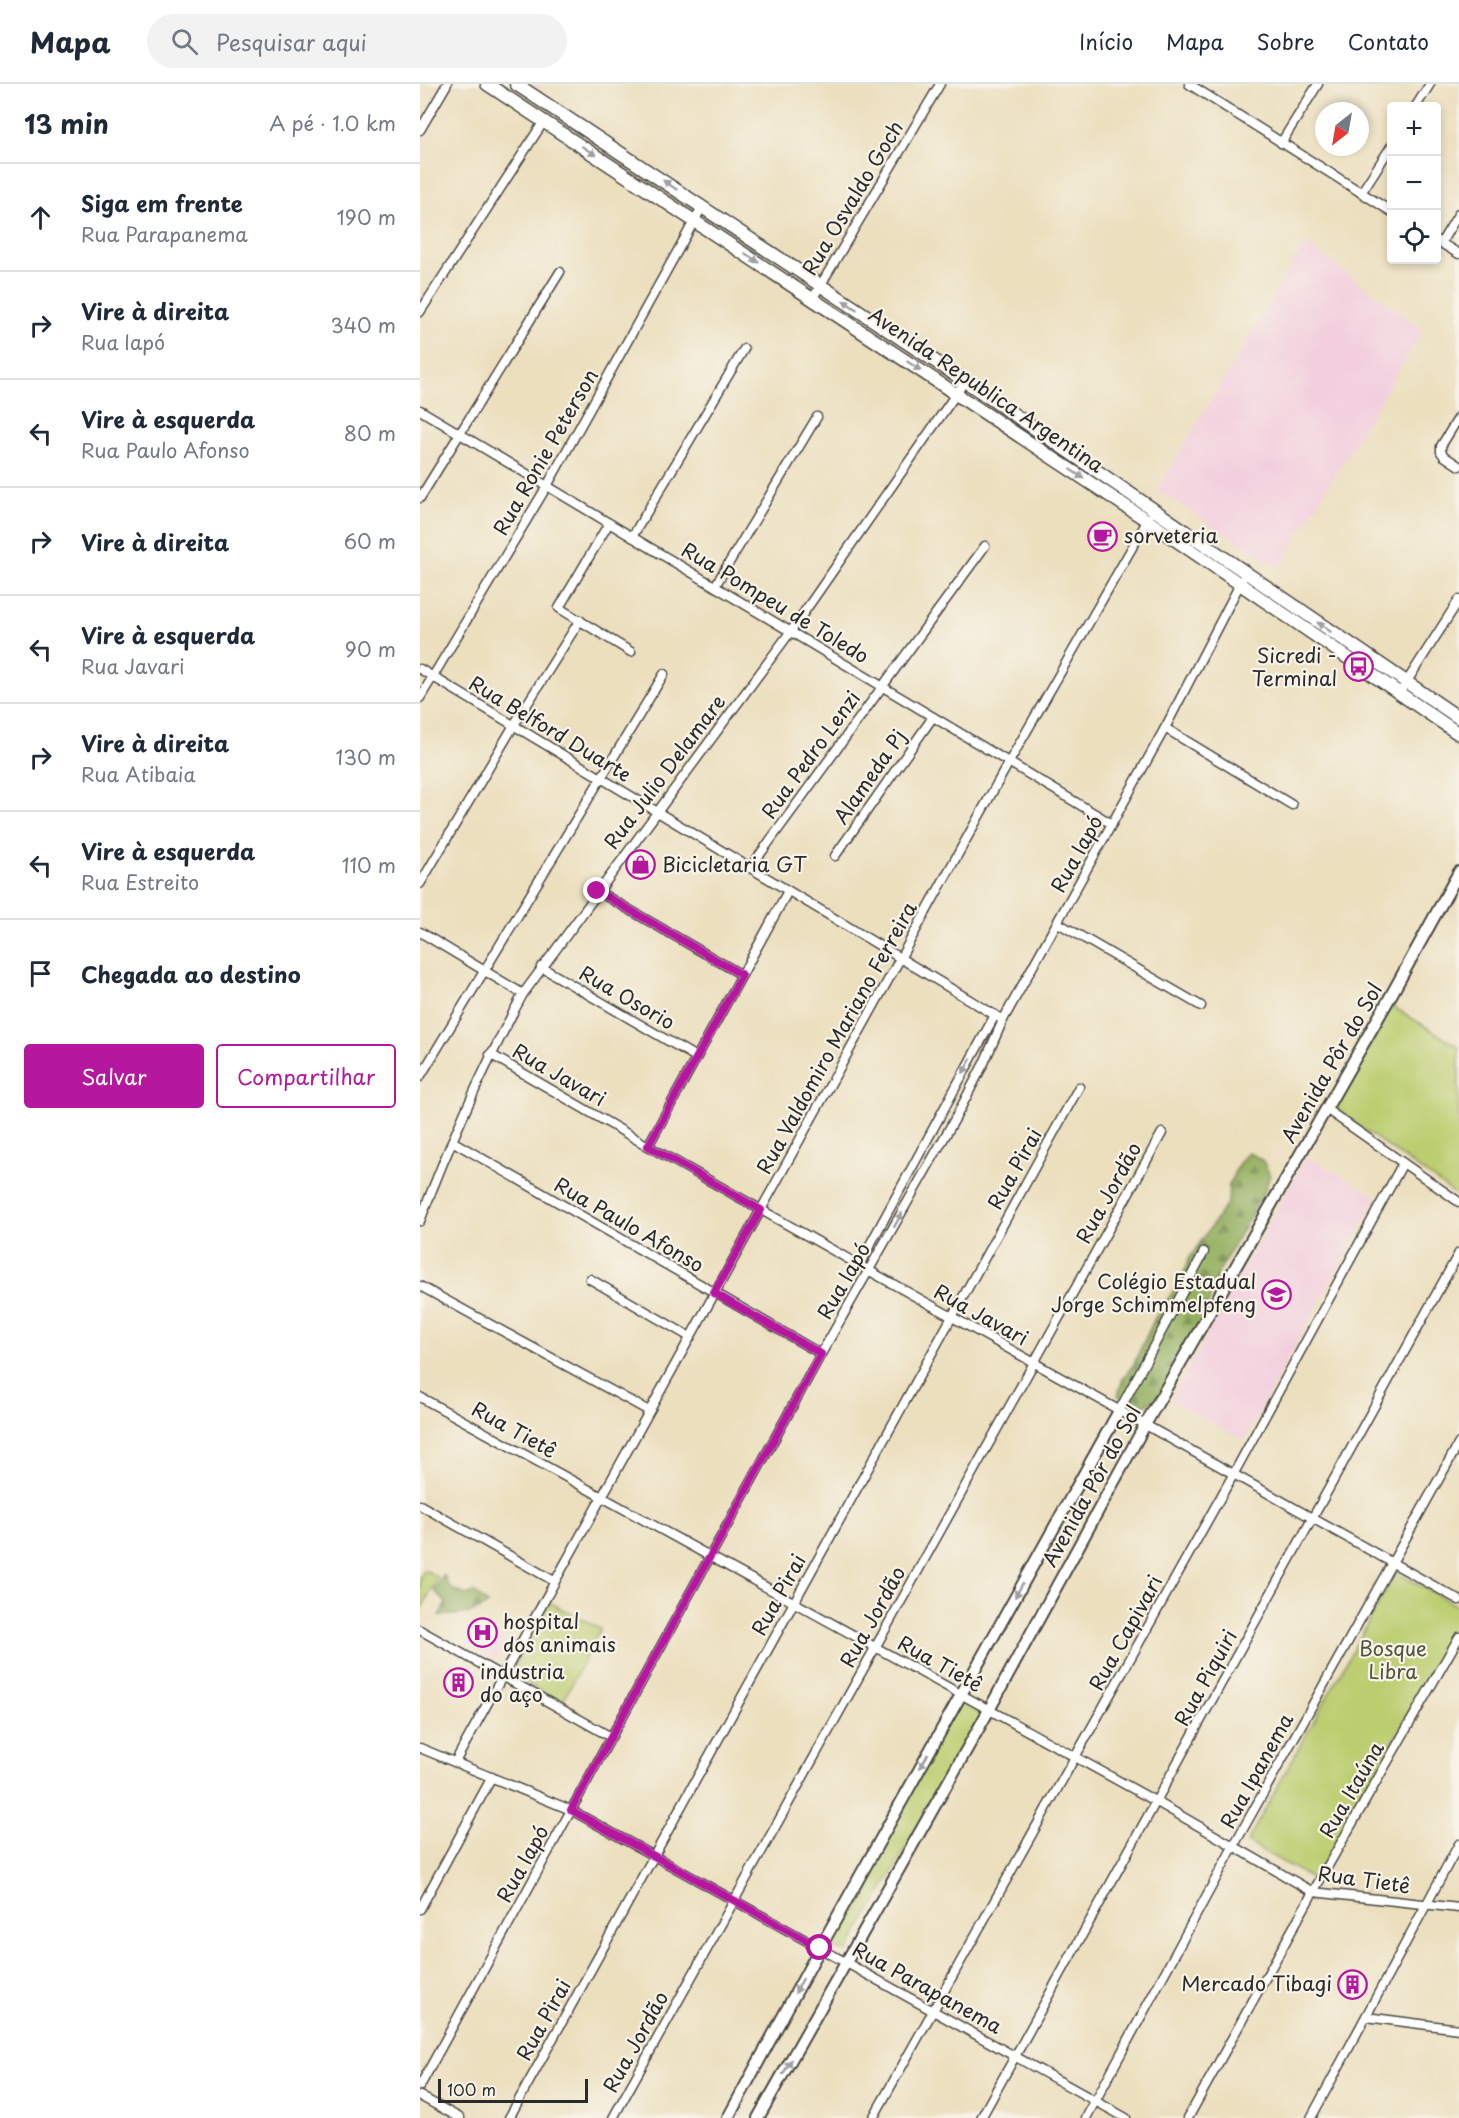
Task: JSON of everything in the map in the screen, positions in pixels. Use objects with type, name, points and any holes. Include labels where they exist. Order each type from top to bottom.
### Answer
[{"type":"main road","name":"Avenida Republica Argentina","points":[[488,84],[957,394],[1151,515]]},
{"type":"main road","name":"Avenida Republica Argentina","points":[[516,84],[965,381],[1151,515],[1403,689],[1459,734]]},
{"type":"main road","points":[[544,121],[548,118],[566,125],[576,122]]},
{"type":"main road","name":"Avenida Republica Argentina","points":[[1403,689],[1459,718]]},
{"type":"street","points":[[420,130],[447,84]]},
{"type":"street","name":"Rua Osvaldo Goch","points":[[813,298],[940,84]]},
{"type":"street","points":[[1281,143],[1318,84]]},
{"type":"street","points":[[1419,102],[1430,84]]},
{"type":"street","points":[[1195,86],[1389,210]]},
{"type":"street","points":[[420,312],[544,121]]},
{"type":"street","points":[[1361,193],[1387,153]]},
{"type":"street","name":"Rua Ronie Peterson","points":[[420,698],[547,486],[702,207]]},
{"type":"street","points":[[1441,238],[1459,213]]},
{"type":"street","points":[[1441,242],[1459,254]]},
{"type":"street","points":[[420,498],[560,272]]},
{"type":"street","points":[[632,537],[744,348]]},
{"type":"street","name":"Rua Julio Delamare","points":[[420,1218],[490,1054],[523,994],[790,631],[965,381]]},
{"type":"street","name":"Rua Pompeu de Toledo","points":[[420,410],[1112,824]]},
{"type":"street","points":[[715,586],[818,417]]},
{"type":"street","points":[[1459,417],[1442,446],[1441,452],[1459,466]]},
{"type":"street","name":"Rua Valdomiro Mariano Ferreira","points":[[455,1762],[1009,762],[1151,515]]},
{"type":"street","points":[[609,523],[559,608],[631,652]]},
{"type":"street","name":"Rua Pedro Lenzi","points":[[750,868],[985,546]]},
{"type":"street","name":"Rua Iapó","points":[[859,1265],[999,1017],[1058,923],[1165,728],[1242,578]]},
{"type":"street","points":[[1403,689],[1459,600]]},
{"type":"street","points":[[420,884],[514,725],[580,620]]},
{"type":"street","name":"Rua Belford Duarte","points":[[420,669],[999,1017]]},
{"type":"street","points":[[420,1077],[663,674]]},
{"type":"street","name":"Alameda Pj","points":[[835,856],[933,717]]},
{"type":"street","points":[[1165,728],[1292,805]]},
{"type":"street","name":"Avenida Pôr do Sol","points":[[758,2118],[989,1710],[1145,1425],[1389,999],[1459,872]]},
{"type":"street","points":[[597,891],[742,975]]},
{"type":"street","points":[[648,1146],[788,891]]},
{"type":"street","points":[[1058,923],[1201,1006]]},
{"type":"street","points":[[420,932],[523,994]]},
{"type":"street","name":"Rua Osorio","points":[[541,967],[696,1057]]},
{"type":"street","name":"Rua Iapó","points":[[420,2086],[821,1354],[870,1271],[984,1063],[999,1017]]},
{"type":"street","name":"Rua Javari","points":[[490,1054],[761,1210],[1459,1600]]},
{"type":"street","name":"Rua Pirai","points":[[509,2118],[1079,1087]]},
{"type":"street","points":[[1326,1109],[1459,1202]]},
{"type":"street","name":"Rua Jordão","points":[[613,2118],[1161,1133]]},
{"type":"street","name":"Rua Paulo Afonso","points":[[452,1141],[821,1354]]},
{"type":"street","name":"Rua Capivari","points":[[873,2118],[1233,1475],[1403,1163]]},
{"type":"street","name":"Avenida Pôr do Sol","points":[[728,2118],[1119,1411],[1204,1252]]},
{"type":"street","name":"Rua Piquiri","points":[[981,2118],[1459,1253]]},
{"type":"street","points":[[590,1279],[690,1337]]},
{"type":"street","points":[[420,1286],[649,1411]]},
{"type":"street","name":"Rua Tietê","points":[[420,1397],[1076,1757],[1313,1892],[1459,1908]]},
{"type":"street","name":"Rua Ipanema","points":[[1086,2118],[1233,1847],[1459,1443]]},
{"type":"street","points":[[420,1505],[554,1581]]},
{"type":"street","points":[[420,1630],[611,1737]]},
{"type":"street","name":"Rua Itaúna","points":[[1188,2118],[1313,1892],[1459,1637]]},
{"type":"street","name":"Rua Parapanema","points":[[420,1748],[571,1810],[1126,2118]]},
{"type":"street","points":[[420,1910],[492,1777]]},
{"type":"street","points":[[1311,2118],[1459,1844]]},
{"type":"street","points":[[1366,2017],[1459,2029]]},
{"type":"street","points":[[420,2096],[460,2118]]},
{"type":"shaded area","points":[[1305,243],[1423,330],[1279,568],[1157,490]]},
{"type":"shaded area","points":[[1307,1156],[1377,1197],[1244,1440],[1170,1401]]},
{"type":"shaded area","name":"hospital dos animais","points":[[476,1624],[506,1642],[497,1660],[468,1645]]},
{"type":"green space","points":[[1392,1006],[1459,1047],[1459,1197],[1335,1109]]},
{"type":"green space","points":[[1248,1152],[1263,1161],[1270,1175],[1265,1190],[1217,1275],[1203,1324],[1163,1396],[1147,1404],[1131,1407],[1118,1395],[1123,1378],[1133,1365],[1155,1318],[1183,1277],[1188,1260],[1228,1202],[1229,1185],[1238,1165]]},
{"type":"green space","points":[[424,1570],[438,1577],[420,1612],[420,1577]]},
{"type":"green space","name":"Bosque Libra","points":[[1396,1572],[1459,1607],[1459,1622],[1316,1881],[1247,1842]]},
{"type":"green space","points":[[444,1575],[450,1588],[466,1595],[474,1592],[488,1604],[471,1613],[439,1616],[446,1603],[434,1590]]},
{"type":"green space","points":[[549,1602],[600,1629],[562,1703],[510,1674]]},
{"type":"green space","points":[[958,1700],[982,1715],[847,1952],[830,1948],[841,1920]]},
{"type":"place","name":"sorveteria","points":[[1103,536]]},
{"type":"place","name":"Sicredi - Terminal","points":[[1358,667]]},
{"type":"place","name":"Bicicletaria GT","points":[[641,865]]},
{"type":"place","name":"Colégio Estadual Jorge Schimmelpfeng","points":[[1277,1294]]},
{"type":"place","name":"hospital dos animais","points":[[482,1633]]},
{"type":"place","name":"industria do aço","points":[[459,1683]]},
{"type":"place","name":"Mercado Tibagi","points":[[1353,1984]]},
{"type":"route","points":[[597,891],[742,975],[648,1146],[761,1210],[714,1293],[821,1354],[571,1810],[820,1948]]}]
